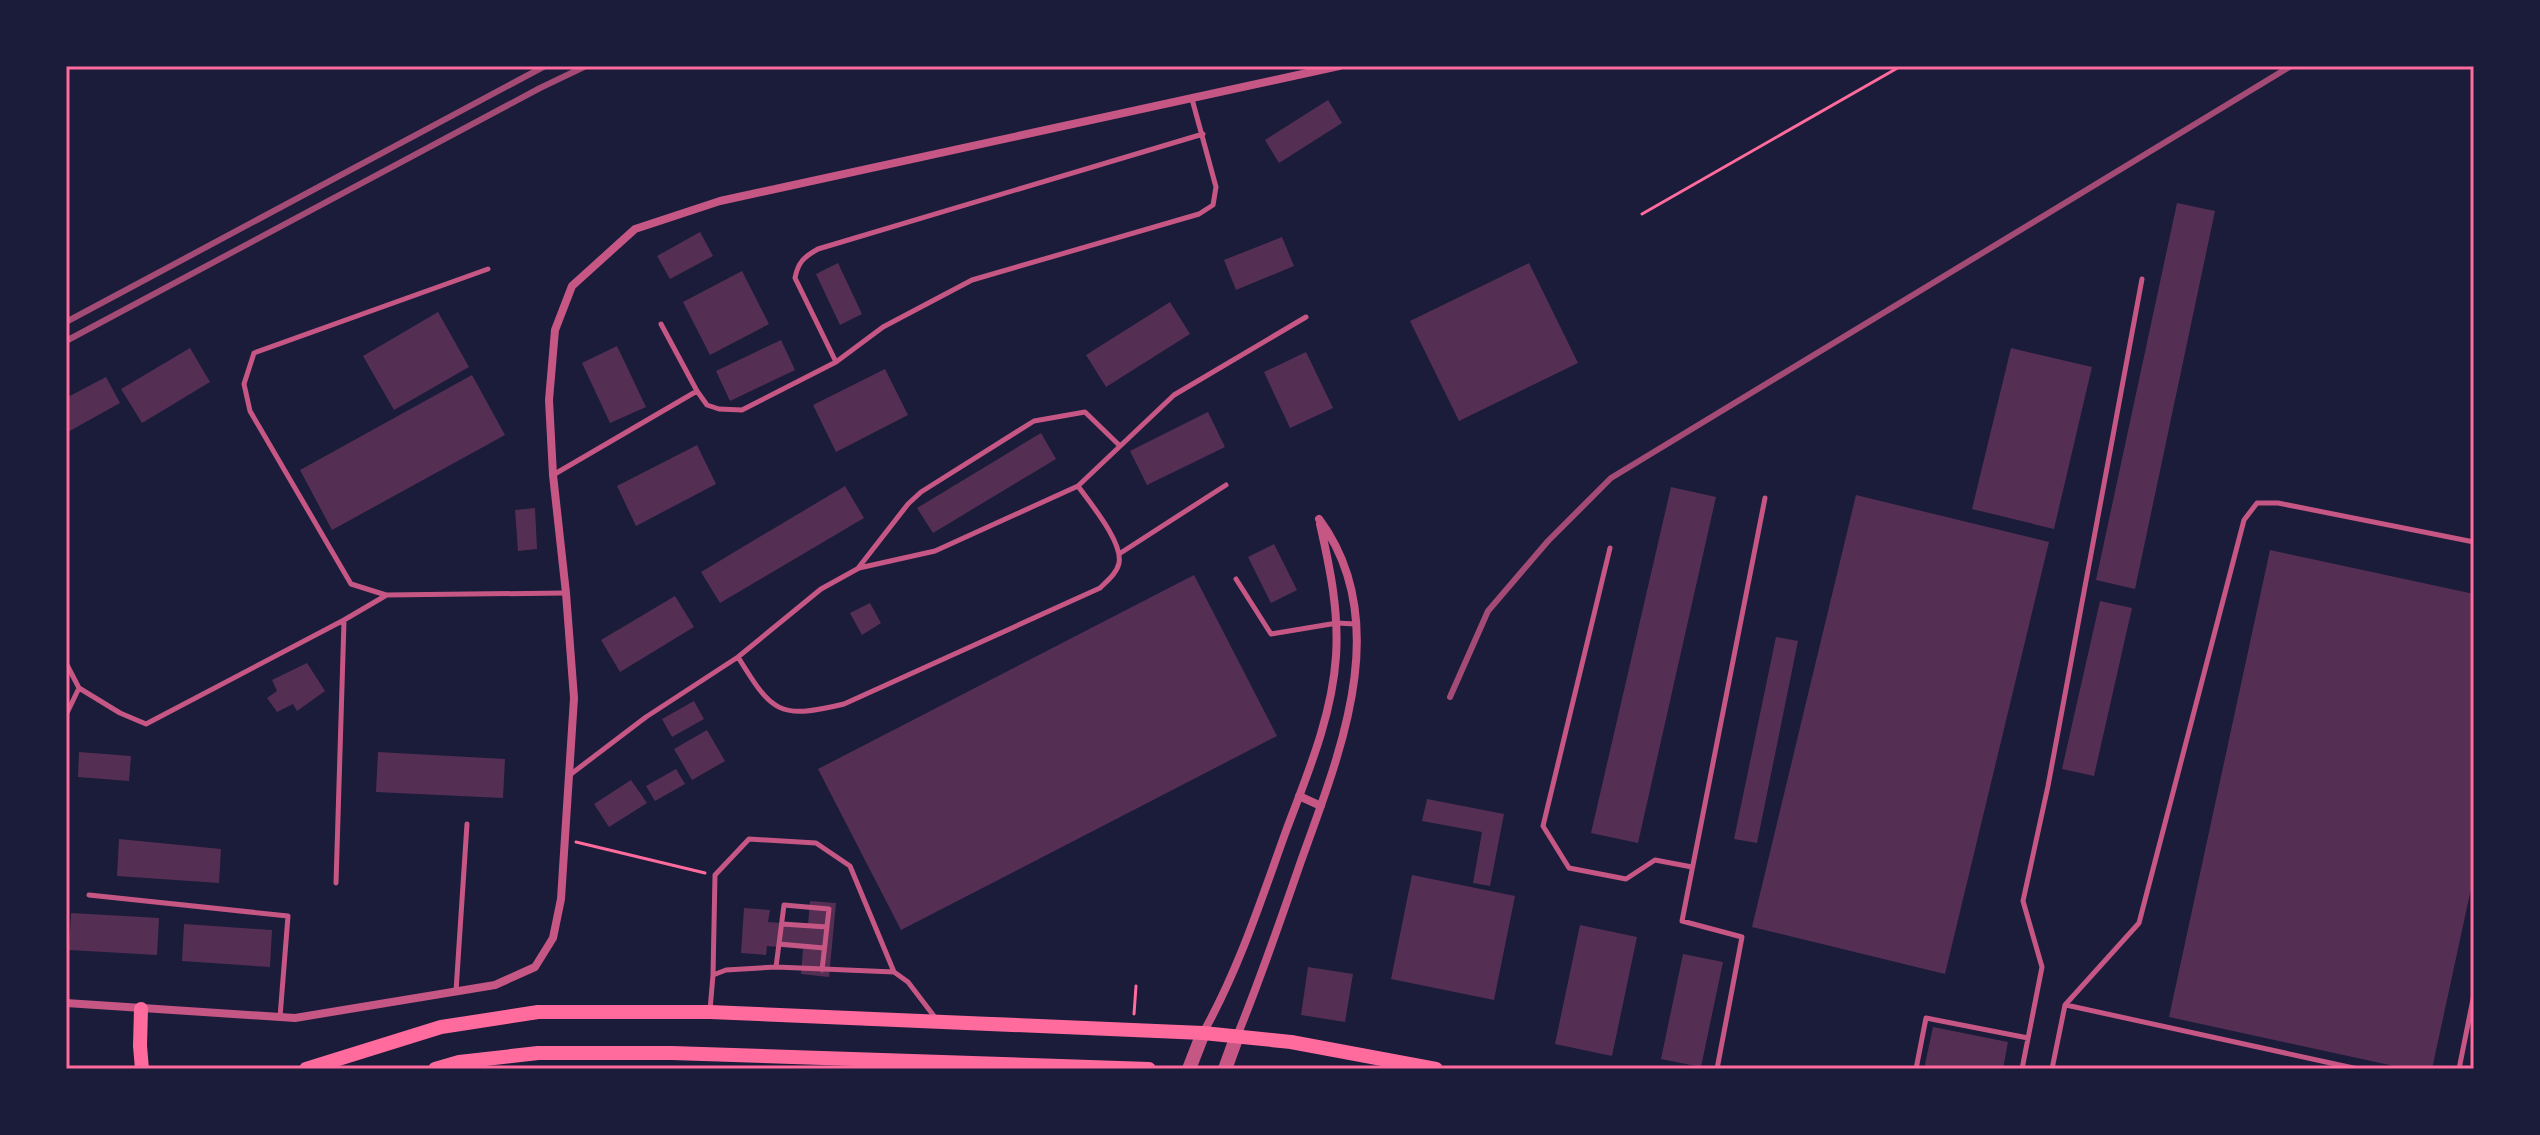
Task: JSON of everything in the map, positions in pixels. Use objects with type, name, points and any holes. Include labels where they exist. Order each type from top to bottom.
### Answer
[{"type":"main road","points":[[141,1009],[142,1069]]},
{"type":"main road","points":[[306,1069],[441,1027],[538,1012],[710,1012],[1203,1033],[1318,1047],[1436,1069]]},
{"type":"main road","points":[[435,1069],[459,1062],[538,1053],[688,1053],[1149,1069]]},
{"type":"street","points":[[66,1003],[295,1018],[495,985],[535,967],[553,938],[561,899],[574,698],[549,400],[555,330],[572,286],[635,229],[720,201],[1339,66]]},
{"type":"street","points":[[1189,1069],[1203,1033],[1237,968],[1309,770],[1332,692],[1337,623],[1319,519],[1342,557],[1352,595],[1357,662],[1352,699],[1321,806],[1225,1069]]},
{"type":"street","points":[[1299,796],[1321,806]]},
{"type":"lane","points":[[661,324],[707,405],[742,410],[836,362],[883,327],[972,280],[1199,214],[1213,205],[1216,187],[1192,98]]},
{"type":"lane","points":[[836,362],[795,278],[797,265],[804,257],[818,249],[1203,134]]},
{"type":"lane","points":[[488,269],[254,353],[244,384],[250,411],[351,584],[386,595],[566,593]]},
{"type":"lane","points":[[2022,1069],[2042,967],[2023,901],[2048,786],[2142,279]]},
{"type":"lane","points":[[571,774],[646,717],[738,657],[821,589],[859,568],[935,551],[1078,486],[1174,395],[1306,317]]},
{"type":"lane","points":[[553,475],[697,391]]},
{"type":"lane","points":[[859,568],[908,504],[921,492],[1034,421],[1085,412],[1119,445]]},
{"type":"lane","points":[[1119,554],[1226,485]]},
{"type":"lane","points":[[738,657],[762,696],[781,709],[810,713],[844,704],[1100,588],[1119,563],[1118,545],[1078,486]]},
{"type":"lane","points":[[1717,1069],[1742,937],[1682,921],[1765,498]]},
{"type":"lane","points":[[2052,1069],[2065,1005],[2139,923],[2244,520],[2257,503],[2278,503],[2474,542]]},
{"type":"lane","points":[[1610,548],[1543,826],[1569,868],[1626,879],[1655,860],[1692,867]]},
{"type":"lane","points":[[1236,579],[1271,634],[1337,623],[1356,624]]},
{"type":"lane","points":[[66,663],[79,688],[120,713],[146,724],[386,595]]},
{"type":"lane","points":[[336,883],[344,620]]},
{"type":"lane","points":[[66,715],[79,688]]},
{"type":"lane","points":[[456,991],[467,824]]},
{"type":"lane","points":[[710,1012],[715,875],[749,839],[816,843],[850,866],[894,972],[908,982],[938,1021]]},
{"type":"lane","points":[[89,895],[288,916],[280,1017]]},
{"type":"lane","points":[[776,967],[784,905],[829,909],[822,970]]},
{"type":"lane","points":[[782,924],[827,927]]},
{"type":"lane","points":[[779,944],[824,948]]},
{"type":"lane","points":[[713,975],[726,970],[776,967],[894,972]]},
{"type":"lane","points":[[2459,1069],[2474,994]]},
{"type":"lane","points":[[2065,1005],[2358,1069]]},
{"type":"lane","points":[[1916,1069],[1926,1018],[2028,1038]]},
{"type":"path","points":[[1642,214],[1901,66]]},
{"type":"path","points":[[565,839],[715,875]]},
{"type":"path","points":[[1134,1017],[1136,986]]},
{"type":"building","points":[[1328,100],[1342,123],[1279,163],[1265,140]]},
{"type":"building","points":[[2177,203],[2215,211],[2135,589],[2096,580]]},
{"type":"building","points":[[700,232],[713,256],[670,279],[657,256]]},
{"type":"building","points":[[1282,237],[1294,266],[1236,290],[1224,260]]},
{"type":"building","points":[[838,263],[862,314],[840,325],[816,274]]},
{"type":"building","points":[[1529,263],[1578,363],[1459,421],[1410,321]]},
{"type":"building","points":[[742,271],[769,324],[710,355],[683,302]]},
{"type":"building","points":[[1170,302],[1190,334],[1106,387],[1086,355]]},
{"type":"building","points":[[438,312],[469,367],[394,410],[363,356]]},
{"type":"building","points":[[781,340],[795,370],[730,401],[716,371]]},
{"type":"building","points":[[617,346],[646,407],[610,423],[582,363]]},
{"type":"building","points":[[190,348],[210,382],[142,423],[121,389]]},
{"type":"building","points":[[2011,348],[2092,367],[2054,529],[1972,509]]},
{"type":"building","points":[[1306,352],[1333,408],[1290,428],[1264,372]]},
{"type":"building","points":[[885,369],[908,415],[836,452],[813,405]]},
{"type":"building","points":[[472,375],[505,435],[332,530],[300,470]]},
{"type":"building","points":[[106,377],[120,403],[66,433],[66,398]]},
{"type":"building","points":[[1208,412],[1225,447],[1147,485],[1130,451]]},
{"type":"building","points":[[1041,433],[1056,459],[933,533],[917,508]]},
{"type":"building","points":[[697,445],[716,484],[636,526],[617,486]]},
{"type":"building","points":[[845,486],[864,518],[720,603],[701,572]]},
{"type":"building","points":[[1671,487],[1716,497],[1638,843],[1591,833]]},
{"type":"building","points":[[1856,495],[2049,542],[1945,974],[1752,927]]},
{"type":"building","points":[[535,508],[537,549],[518,551],[515,510]]},
{"type":"building","points":[[1274,544],[1297,590],[1271,603],[1248,557]]},
{"type":"building","points":[[2270,550],[2474,594],[2474,875],[2432,1069],[2408,1069],[2169,1017]]},
{"type":"building","points":[[1194,575],[1277,736],[901,930],[818,769]]},
{"type":"building","points":[[675,596],[694,627],[620,672],[601,640]]},
{"type":"building","points":[[2100,601],[2132,608],[2094,776],[2062,769]]},
{"type":"building","points":[[870,603],[881,623],[862,635],[850,613]]},
{"type":"building","points":[[1776,637],[1798,641],[1757,843],[1734,839]]},
{"type":"building","points":[[307,663],[325,691],[297,711],[293,704],[277,712],[267,698],[277,691],[272,680]]},
{"type":"building","points":[[694,701],[704,719],[672,737],[662,719]]},
{"type":"building","points":[[707,730],[725,761],[692,780],[674,749]]},
{"type":"building","points":[[79,752],[131,756],[129,781],[78,777]]},
{"type":"building","points":[[378,752],[505,759],[503,798],[376,792]]},
{"type":"building","points":[[676,769],[685,784],[655,801],[646,786]]},
{"type":"building","points":[[631,780],[647,803],[609,827],[594,804]]},
{"type":"building","points":[[1427,799],[1504,814],[1490,886],[1473,883],[1482,832],[1422,821]]},
{"type":"building","points":[[119,839],[221,849],[219,883],[117,876]]},
{"type":"building","points":[[1412,875],[1515,896],[1494,1000],[1391,979]]},
{"type":"building","points":[[810,901],[836,903],[829,977],[801,974],[803,949],[767,946],[766,955],[741,953],[744,908],[770,910],[768,922],[808,925]]},
{"type":"building","points":[[71,913],[159,918],[157,955],[69,950]]},
{"type":"building","points":[[184,924],[272,930],[270,967],[182,961]]},
{"type":"building","points":[[1580,925],[1637,937],[1612,1056],[1555,1044]]},
{"type":"building","points":[[1683,954],[1723,962],[1701,1067],[1661,1059]]},
{"type":"building","points":[[1308,967],[1353,974],[1345,1022],[1301,1015]]},
{"type":"building","points":[[1933,1027],[2008,1042],[2003,1069],[1924,1069]]},
{"type":"railway","points":[[66,322],[545,66]]},
{"type":"railway","points":[[66,341],[586,66]]},
{"type":"railway","points":[[1450,697],[1488,611],[1548,541],[1611,478],[2291,66]]}]
